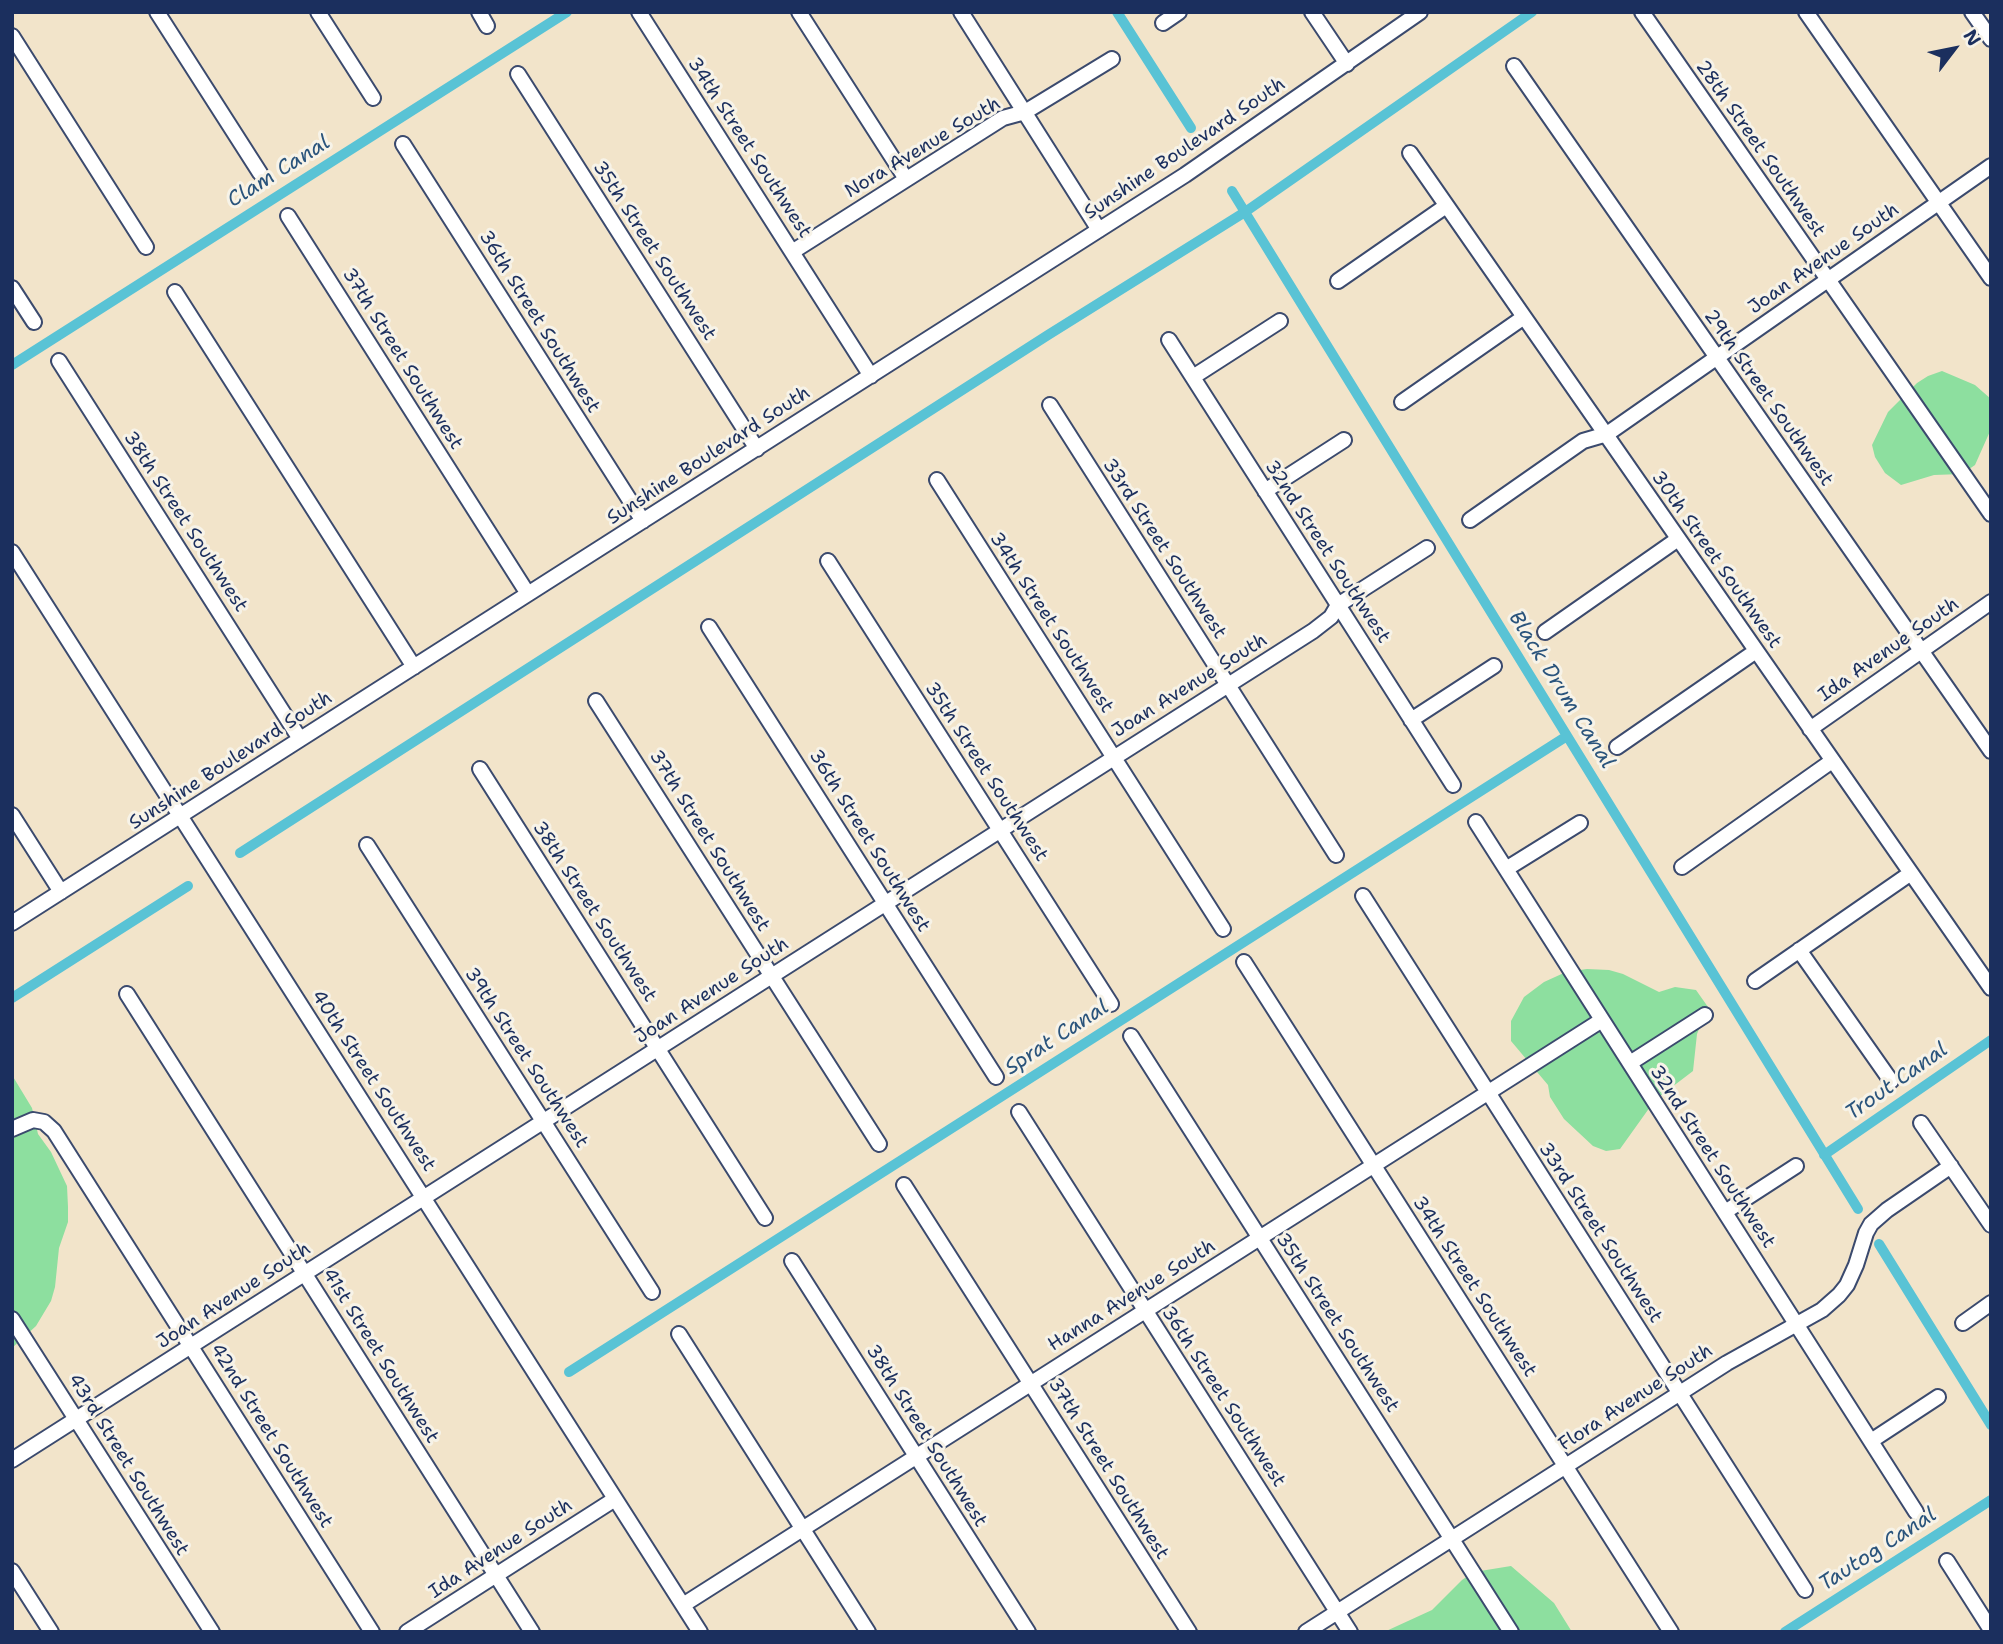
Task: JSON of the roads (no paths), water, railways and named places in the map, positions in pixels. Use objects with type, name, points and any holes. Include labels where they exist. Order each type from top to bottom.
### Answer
[{"type":"street","points":[[157,12],[260,173]]},
{"type":"street","points":[[318,12],[373,98]]},
{"type":"street","points":[[479,12],[487,26]]},
{"type":"street","name":"34th Street Southwest","points":[[639,12],[871,376]]},
{"type":"street","points":[[799,12],[906,179]]},
{"type":"street","points":[[961,12],[1099,230]]},
{"type":"street","points":[[1163,23],[1179,12]]},
{"type":"street","points":[[1312,12],[1347,64]]},
{"type":"street","name":"Sunshine Boulevard South","points":[[12,923],[1099,230],[1233,143],[1420,12]]},
{"type":"street","name":"28th Street Southwest","points":[[1642,12],[1991,514]]},
{"type":"street","points":[[1806,12],[1991,278]]},
{"type":"street","points":[[1972,12],[1991,39]]},
{"type":"street","points":[[12,36],[146,247]]},
{"type":"street","name":"Nora Avenue South","points":[[792,252],[1003,118],[1025,112],[1112,59]]},
{"type":"street","name":"29th Street Southwest","points":[[1514,66],[1991,751]]},
{"type":"street","name":"35th Street Southwest","points":[[518,74],[757,449]]},
{"type":"street","name":"36th Street Southwest","points":[[403,144],[643,522]]},
{"type":"street","name":"30th Street Southwest","points":[[1410,153],[1991,988]]},
{"type":"street","name":"Joan Avenue South","points":[[1470,520],[1583,441],[1607,434],[1991,166]]},
{"type":"street","points":[[1338,281],[1446,206]]},
{"type":"street","name":"37th Street Southwest","points":[[288,216],[528,594]]},
{"type":"street","points":[[12,288],[34,322]]},
{"type":"street","points":[[176,292],[414,667]]},
{"type":"street","points":[[1402,402],[1524,317]]},
{"type":"street","points":[[1193,377],[1280,321]]},
{"type":"street","name":"32nd Street Southwest","points":[[1169,340],[1453,785]]},
{"type":"street","name":"38th Street Southwest","points":[[59,361],[300,739]]},
{"type":"street","name":"33rd Street Southwest","points":[[1050,405],[1336,855]]},
{"type":"street","points":[[1265,491],[1344,440]]},
{"type":"street","name":"34th Street Southwest","points":[[937,480],[1223,929]]},
{"type":"street","points":[[1545,632],[1678,539]]},
{"type":"street","name":"Joan Avenue South","points":[[12,1460],[1229,685],[1322,624],[1331,617],[1338,605],[1427,548]]},
{"type":"street","name":"40th Street Southwest","points":[[14,559],[181,816],[700,1632]]},
{"type":"street","name":"35th Street Southwest","points":[[828,561],[1111,1004]]},
{"type":"street","name":"Ida Avenue South","points":[[1810,729],[1991,602]]},
{"type":"street","name":"36th Street Southwest","points":[[709,627],[996,1077]]},
{"type":"street","points":[[1617,747],[1756,651]]},
{"type":"street","points":[[1411,720],[1494,666]]},
{"type":"street","name":"37th Street Southwest","points":[[596,701],[879,1144]]},
{"type":"street","points":[[1682,867],[1832,761]]},
{"type":"street","name":"38th Street Southwest","points":[[480,769],[765,1218]]},
{"type":"street","points":[[12,814],[61,892]]},
{"type":"street","name":"32nd Street Southwest","points":[[1476,822],[1916,1512]]},
{"type":"street","points":[[1506,869],[1580,824]]},
{"type":"street","name":"39th Street Southwest","points":[[367,845],[652,1292]]},
{"type":"street","points":[[1755,981],[1911,873]]},
{"type":"street","name":"33rd Street Southwest","points":[[1363,896],[1805,1590]]},
{"type":"street","points":[[1799,950],[1891,1082]]},
{"type":"street","name":"34th Street Southwest","points":[[1244,962],[1671,1632]]},
{"type":"street","name":"41st Street Southwest","points":[[127,994],[532,1632]]},
{"type":"street","points":[[1630,1063],[1705,1015]]},
{"type":"street","name":"Hanna Avenue South","points":[[683,1605],[1602,1020]]},
{"type":"street","name":"35th Street Southwest","points":[[1131,1036],[1510,1632]]},
{"type":"street","name":"36th Street Southwest","points":[[1019,1112],[1350,1632]]},
{"type":"street","name":"42nd Street Southwest","points":[[12,1129],[33,1120],[44,1122],[54,1131],[372,1632]]},
{"type":"street","points":[[1921,1123],[1991,1224]]},
{"type":"street","points":[[1725,1212],[1796,1166]]},
{"type":"street","name":"Flora Avenue South","points":[[1306,1632],[1737,1357],[1822,1310],[1839,1295],[1852,1275],[1866,1233],[1878,1217],[1951,1166]]},
{"type":"street","name":"37th Street Southwest","points":[[904,1185],[1189,1632]]},
{"type":"street","name":"38th Street Southwest","points":[[792,1261],[1028,1632]]},
{"type":"street","points":[[1963,1322],[1991,1303]]},
{"type":"street","name":"43rd Street Southwest","points":[[12,1319],[212,1632]]},
{"type":"street","points":[[679,1334],[869,1632]]},
{"type":"street","points":[[1871,1441],[1938,1397]]},
{"type":"street","name":"Ida Avenue South","points":[[407,1632],[615,1499]]},
{"type":"street","points":[[1947,1561],[1991,1630]]},
{"type":"street","points":[[12,1571],[51,1632]]},
{"type":"waterway","name":"Clam Canal","points":[[12,365],[567,12]]},
{"type":"waterway","name":"Black Drum Canal","points":[[1117,12],[1191,128]]},
{"type":"waterway","points":[[240,853],[1048,335],[1245,212],[1532,12]]},
{"type":"waterway","name":"Black Drum Canal","points":[[1232,191],[1858,1209]]},
{"type":"waterway","name":"Sprat Canal","points":[[569,1372],[1567,736]]},
{"type":"waterway","points":[[12,998],[188,886]]},
{"type":"waterway","name":"Trout Canal","points":[[1824,1155],[1991,1040]]},
{"type":"waterway","name":"Black Drum Canal","points":[[1879,1244],[1991,1425]]},
{"type":"waterway","name":"Tautog Canal","points":[[1785,1632],[1991,1500]]}]
